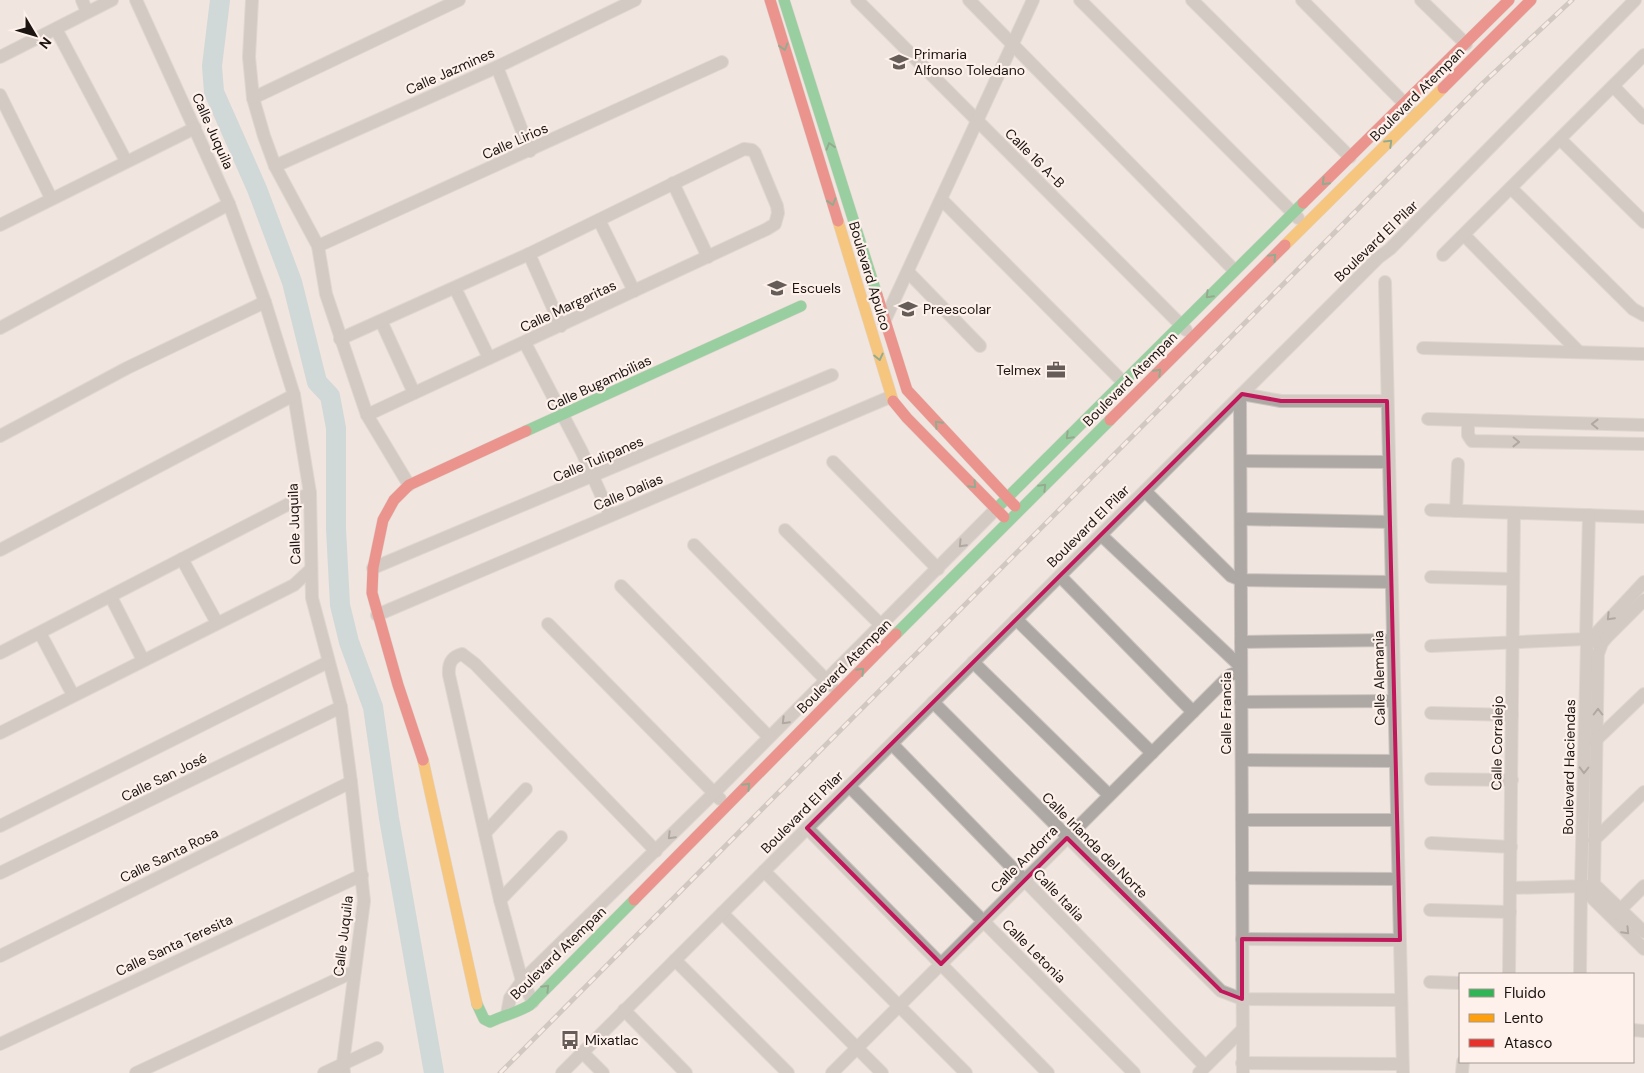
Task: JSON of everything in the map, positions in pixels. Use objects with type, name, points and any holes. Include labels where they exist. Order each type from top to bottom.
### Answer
[{"type":"street","points":[[0,58],[56,29],[84,6],[112,0]]},
{"type":"street","name":"Calle Juquila","points":[[136,0],[229,204],[265,302],[294,395],[310,493],[312,598],[340,707],[352,782],[364,901],[343,1068]]},
{"type":"street","points":[[253,0],[249,57],[253,98],[275,166],[318,246],[326,294],[367,415],[409,485],[394,500],[383,520],[373,568],[372,593],[377,615],[426,770],[477,1004],[484,1019],[490,1022],[507,1014]]},
{"type":"street","points":[[253,98],[459,0]]},
{"type":"street","name":"Calle Jazmines","points":[[275,166],[497,67],[635,0]]},
{"type":"street","name":"Boulevard Apulco","points":[[770,0],[874,338],[890,397],[902,413],[1008,521]]},
{"type":"street","name":"Boulevard Apulco","points":[[784,0],[904,382],[912,398],[1020,510]]},
{"type":"street","name":"Calle 16 A-B","points":[[857,0],[1193,336]]},
{"type":"street","points":[[969,0],[1234,270]]},
{"type":"street","points":[[874,338],[908,273],[1033,0]]},
{"type":"street","points":[[1080,0],[1306,225]]},
{"type":"street","points":[[1192,0],[1350,157]]},
{"type":"street","points":[[1302,0],[1417,116]]},
{"type":"street","points":[[1422,0],[1466,44]]},
{"type":"street","name":"Boulevard Atempan","points":[[1509,0],[1294,214],[1234,270],[996,509],[938,570],[656,851],[522,981],[510,998],[507,1014],[523,1010],[533,1002],[1008,521],[1417,116],[1529,1]]},
{"type":"street","name":"Boulevard El Pilar","points":[[562,1073],[1378,258],[1390,250],[1635,0]]},
{"type":"street","points":[[56,29],[126,161]]},
{"type":"street","points":[[1444,255],[1644,55]]},
{"type":"street","name":"Calle Lirios","points":[[318,246],[722,62]]},
{"type":"street","points":[[497,67],[530,151]]},
{"type":"street","points":[[1613,86],[1641,110]]},
{"type":"street","points":[[0,95],[51,198]]},
{"type":"street","points":[[0,225],[195,128]]},
{"type":"street","points":[[1560,139],[1644,222]]},
{"type":"street","name":"Calle Margaritas","points":[[367,415],[767,229],[775,224],[778,218],[777,206],[752,150],[744,149],[673,183]]},
{"type":"street","points":[[340,339],[528,254],[673,183],[708,257]]},
{"type":"street","points":[[1510,188],[1633,309],[1644,315]]},
{"type":"street","points":[[942,200],[1123,382]]},
{"type":"street","points":[[0,328],[229,204]]},
{"type":"street","points":[[599,220],[634,291]]},
{"type":"street","points":[[1464,235],[1579,352]]},
{"type":"street","points":[[528,254],[561,326]]},
{"type":"street","points":[[908,273],[980,346]]},
{"type":"street","name":"Calle Alemania","points":[[1384,282],[1403,1069]]},
{"type":"street","points":[[455,288],[489,358]]},
{"type":"street","points":[[0,436],[127,368],[265,302]]},
{"type":"street","name":"Calle Bugambilias","points":[[409,485],[801,306]]},
{"type":"street","points":[[381,321],[414,393]]},
{"type":"street","points":[[525,343],[563,416],[610,515]]},
{"type":"street","points":[[1423,348],[1644,354]]},
{"type":"street","name":"Calle Tulipanes","points":[[373,568],[832,375]]},
{"type":"street","points":[[0,550],[294,395]]},
{"type":"street","points":[[1241,395],[1281,401],[1387,401]]},
{"type":"street","name":"Calle Francia","points":[[1241,395],[1242,1068]]},
{"type":"street","name":"Calle Dalias","points":[[377,615],[890,397]]},
{"type":"street","points":[[1428,419],[1468,422],[1644,425]]},
{"type":"street","points":[[1468,422],[1468,438],[1475,441],[1644,444]]},
{"type":"street","points":[[1240,461],[1389,462]]},
{"type":"street","points":[[833,462],[938,570]]},
{"type":"street","points":[[1456,511],[1458,464]]},
{"type":"street","points":[[1145,491],[1232,576],[1241,580],[1391,582]]},
{"type":"street","points":[[0,653],[310,493]]},
{"type":"street","points":[[1431,510],[1644,517]]},
{"type":"street","name":"Calle Corralejo","points":[[1509,973],[1514,513]]},
{"type":"street","name":"Boulevard Haciendas","points":[[1588,886],[1582,851],[1589,515]]},
{"type":"street","points":[[1241,519],[1390,522]]},
{"type":"street","points":[[784,530],[881,625]]},
{"type":"street","points":[[1101,535],[1241,669]]},
{"type":"street","points":[[694,545],[839,693]]},
{"type":"street","points":[[182,559],[218,623]]},
{"type":"street","points":[[1,730],[294,585],[311,569]]},
{"type":"street","points":[[1060,576],[1193,712]]},
{"type":"street","points":[[1431,578],[1513,579]]},
{"type":"street","points":[[1587,640],[1644,582]]},
{"type":"street","points":[[294,585],[312,598]]},
{"type":"street","points":[[621,586],[769,737]]},
{"type":"street","points":[[111,597],[143,660]]},
{"type":"street","points":[[1431,646],[1587,640],[1602,644],[1644,600]]},
{"type":"street","points":[[1016,620],[1152,753]]},
{"type":"street","points":[[548,624],[727,806]]},
{"type":"street","points":[[40,632],[73,695]]},
{"type":"street","points":[[1241,642],[1393,640]]},
{"type":"street","name":"Boulevard Haciendas","points":[[1588,886],[1596,838],[1598,654],[1602,644]]},
{"type":"street","points":[[533,1002],[522,981],[500,900],[449,675],[450,661],[455,656],[462,654],[475,664],[656,851]]},
{"type":"street","points":[[0,826],[328,662]]},
{"type":"street","points":[[974,662],[1110,796]]},
{"type":"street","name":"Calle Andorra","points":[[832,1073],[1230,675],[1241,669]]},
{"type":"street","points":[[1584,751],[1644,694]]},
{"type":"street","points":[[1241,702],[1394,701]]},
{"type":"street","name":"Calle Irlanda del Norte","points":[[933,702],[1221,992],[1242,999]]},
{"type":"street","name":"Calle San José","points":[[0,873],[340,707]]},
{"type":"street","points":[[1431,713],[1512,715]]},
{"type":"street","name":"Calle Italia","points":[[892,744],[1025,880],[1202,1070]]},
{"type":"street","points":[[1242,760],[1396,761]]},
{"type":"street","points":[[1431,779],[1512,780]]},
{"type":"street","name":"Calle Santa Rosa","points":[[0,956],[352,782]]},
{"type":"street","name":"Calle Letonia","points":[[849,786],[1134,1073]]},
{"type":"street","points":[[485,833],[526,789]]},
{"type":"street","points":[[1582,851],[1644,792]]},
{"type":"street","points":[[1242,820],[1397,820]]},
{"type":"street","points":[[807,828],[1048,1073]]},
{"type":"street","points":[[500,900],[561,837]]},
{"type":"street","points":[[1431,843],[1510,847]]},
{"type":"street","points":[[764,871],[966,1073]]},
{"type":"street","name":"Calle Santa Teresita","points":[[0,1044],[362,875]]},
{"type":"street","points":[[1242,878],[1398,879]]},
{"type":"street","points":[[1510,888],[1588,886],[1617,913],[1644,932]]},
{"type":"street","points":[[1580,973],[1588,886]]},
{"type":"street","points":[[1617,913],[1644,886]]},
{"type":"street","points":[[1430,910],[1510,912]]},
{"type":"street","points":[[722,913],[882,1073]]},
{"type":"street","points":[[1617,913],[1644,949]]},
{"type":"street","points":[[1242,939],[1400,940]]},
{"type":"street","points":[[675,960],[788,1073]]},
{"type":"street","points":[[136,1073],[354,972]]},
{"type":"street","points":[[1430,982],[1459,983]]},
{"type":"street","points":[[1242,999],[1401,1000]]},
{"type":"street","points":[[624,1010],[686,1073]]},
{"type":"street","points":[[1202,1070],[1242,1030]]},
{"type":"street","points":[[324,1073],[343,1068],[377,1048]]},
{"type":"street","points":[[582,1052],[603,1073]]},
{"type":"street","points":[[1242,1068],[1403,1069]]},
{"type":"highlighted area","points":[[1242,394],[1281,401],[1387,401],[1400,940],[1242,939],[1242,999],[1221,991],[1067,838],[941,964],[807,828]]},
{"type":"waterway","points":[[220,0],[212,66],[214,92],[257,189],[292,282],[317,382],[330,396],[336,428],[336,529],[340,605],[349,642],[373,707],[389,818],[434,1073]]},
{"type":"railway","points":[[500,1073],[1483,83],[1572,0]]},
{"type":"traffic: fast","points":[[784,0],[877,295]]},
{"type":"traffic: fast","points":[[996,509],[1303,203]]},
{"type":"traffic: fast","points":[[526,431],[801,306]]},
{"type":"traffic: fast","points":[[896,634],[1110,420]]},
{"type":"traffic: fast","points":[[477,1004],[484,1019],[490,1022],[530,1005],[634,900]]},
{"type":"traffic: slow","points":[[1285,245],[1443,88]]},
{"type":"traffic: slow","points":[[838,221],[893,401]]},
{"type":"traffic: slow","points":[[423,760],[477,1004]]},
{"type":"traffic: jam","points":[[770,0],[838,221]]},
{"type":"traffic: jam","points":[[1303,203],[1509,0]]},
{"type":"traffic: jam","points":[[1443,88],[1531,0]]},
{"type":"traffic: jam","points":[[1110,420],[1285,245]]},
{"type":"traffic: jam","points":[[877,295],[907,390],[1015,506]]},
{"type":"traffic: jam","points":[[893,401],[907,418],[1004,517]]},
{"type":"traffic: jam","points":[[423,760],[398,685],[372,593],[373,568],[383,520],[394,500],[409,485],[526,431]]},
{"type":"traffic: jam","points":[[634,900],[896,634]]},
{"type":"place","name":"Primaria Alfonso Toledano","points":[[899,62]]},
{"type":"place","name":"Escuels","points":[[777,288]]},
{"type":"place","name":"Preescolar","points":[[908,309]]},
{"type":"place","name":"Telmex","points":[[1056,370]]},
{"type":"place","name":"Mixatlac","points":[[570,1040]]}]
